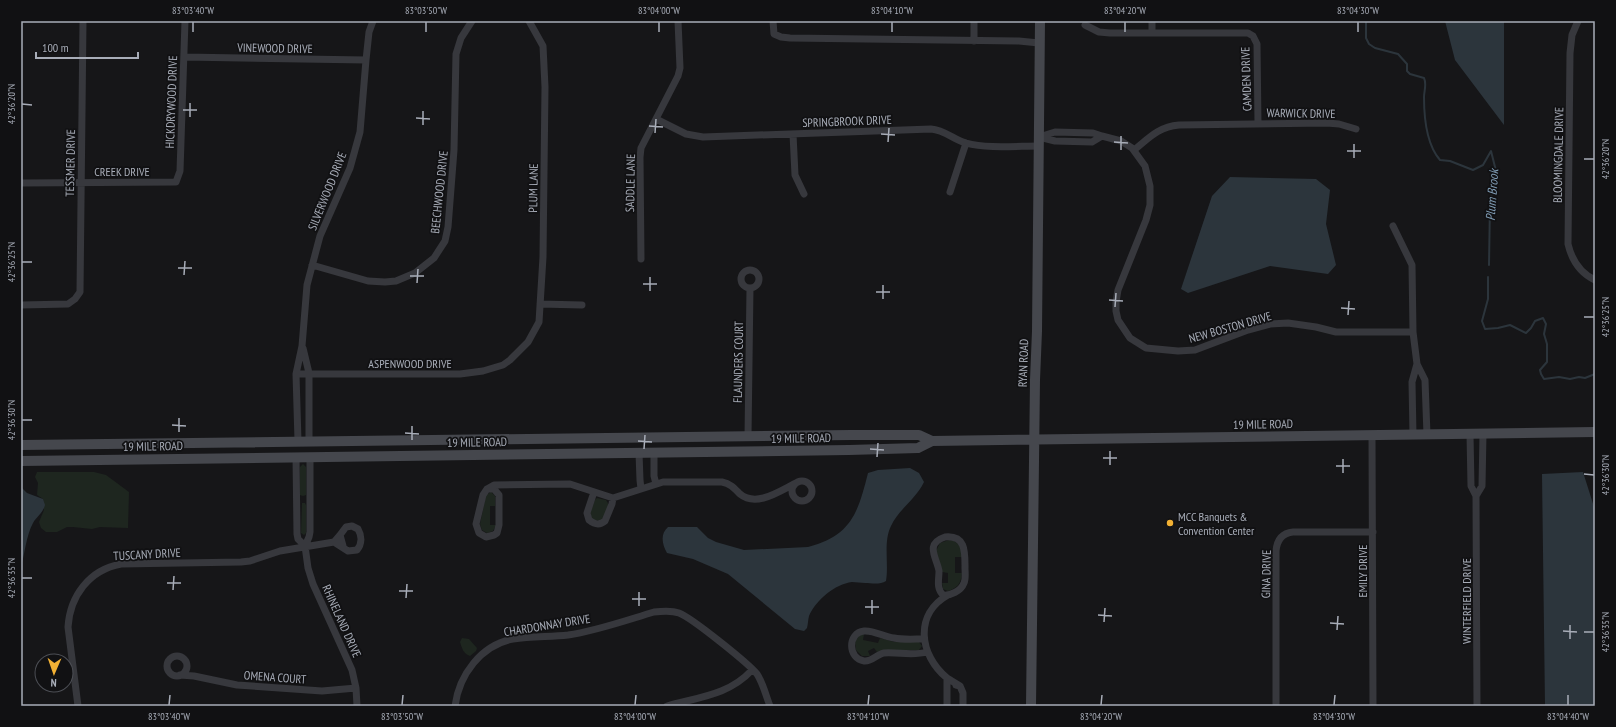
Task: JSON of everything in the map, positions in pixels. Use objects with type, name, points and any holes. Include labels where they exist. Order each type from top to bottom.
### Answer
[{"type":"main road","name":"RYAN ROAD","points":[[1031,706],[1040,21]]},
{"type":"main road","name":"19 MILE ROAD","points":[[26,445],[778,435],[919,435],[932,441],[1595,432]]},
{"type":"main road","points":[[771,451],[779,446],[780,440],[778,435]]},
{"type":"main road","points":[[896,449],[901,443],[899,435]]},
{"type":"main road","points":[[637,453],[633,448],[634,442],[641,437]]},
{"type":"main road","points":[[389,456],[395,450],[396,445],[394,440]]},
{"type":"main road","points":[[261,457],[259,448],[267,441]]},
{"type":"main road","name":"19 MILE ROAD","points":[[22,460],[896,449],[918,448],[932,441]]},
{"type":"main road","points":[[22,460],[28,459],[32,454],[26,445]]},
{"type":"street","name":"TESSMER DRIVE","points":[[21,305],[68,304],[80,292],[83,21]]},
{"type":"street","name":"HICKDRYWOOD DRIVE","points":[[176,182],[180,171],[186,21]]},
{"type":"street","name":"SILVERWOOD DRIVE","points":[[298,441],[296,374],[302,346],[307,285],[320,236],[350,168],[360,132],[369,32],[372,21]]},
{"type":"street","name":"BEECHWOOD DRIVE","points":[[312,265],[368,281],[385,282],[396,281],[416,273],[434,258],[445,241],[448,227],[454,150],[456,54],[461,38],[472,21]]},
{"type":"street","name":"PLUM LANE","points":[[518,353],[528,342],[539,322],[543,257],[545,87],[543,46],[529,21]]},
{"type":"street","name":"SADDLE LANE","points":[[641,259],[641,148],[678,76],[680,68],[678,21]]},
{"type":"street","points":[[773,21],[774,34],[781,37],[790,38],[1019,41],[1039,44]]},
{"type":"street","points":[[974,21],[974,41]]},
{"type":"street","points":[[1152,21],[1152,33]]},
{"type":"street","name":"BLOOMINGDALE DRIVE","points":[[1578,21],[1572,35],[1570,53],[1568,244],[1577,266],[1582,272],[1595,280]]},
{"type":"street","name":"CAMDEN DRIVE","points":[[1085,25],[1099,32],[1105,33],[1242,32],[1253,36],[1257,44],[1258,124]]},
{"type":"street","name":"VINEWOOD DRIVE","points":[[184,57],[366,60]]},
{"type":"street","name":"SPRINGBROOK DRIVE","points":[[656,120],[686,134],[703,137],[931,129],[939,130],[966,143],[986,146],[1039,141],[1092,142],[1102,136],[1121,141],[1134,150]]},
{"type":"street","name":"WARWICK DRIVE","points":[[1134,150],[1159,130],[1168,126],[1192,124],[1327,123],[1339,124],[1356,129]]},
{"type":"street","points":[[793,134],[795,175],[804,194]]},
{"type":"street","points":[[950,192],[966,143]]},
{"type":"street","name":"NEW BOSTON DRIVE","points":[[1134,150],[1145,166],[1150,194],[1146,220],[1118,290],[1116,312],[1118,320],[1129,337],[1140,346],[1146,348],[1178,351],[1195,350],[1248,330],[1270,324],[1296,324],[1342,332],[1413,332]]},
{"type":"street","name":"CREEK DRIVE","points":[[21,183],[176,182]]},
{"type":"street","points":[[1393,226],[1412,265],[1413,332],[1416,364],[1412,382],[1413,435]]},
{"type":"street","name":"FLAUNDERS COURT","points":[[748,436],[750,288]]},
{"type":"street","points":[[540,304],[582,304]]},
{"type":"street","name":"SILVERWOOD DRIVE","points":[[302,346],[309,373],[310,441]]},
{"type":"street","name":"ASPENWOOD DRIVE","points":[[296,374],[460,374],[483,371],[503,365],[518,353]]},
{"type":"street","points":[[1416,364],[1425,380],[1427,435]]},
{"type":"street","name":"WINTERFIELD DRIVE","points":[[1470,434],[1471,486],[1476,496],[1477,706]]},
{"type":"street","name":"WINTERFIELD DRIVE","points":[[1476,496],[1482,486],[1483,434]]},
{"type":"street","name":"EMILY DRIVE","points":[[1372,436],[1373,706]]},
{"type":"street","points":[[637,453],[642,489]]},
{"type":"street","points":[[654,453],[654,476],[656,484]]},
{"type":"street","name":"RHINELAND DRIVE","points":[[296,457],[298,539],[305,546],[310,576],[352,670],[356,688],[357,706]]},
{"type":"street","name":"RHINELAND DRIVE","points":[[305,546],[310,538],[310,457]]},
{"type":"street","points":[[499,485],[498,529],[494,535],[486,537],[479,533],[476,524],[483,495],[487,489],[494,485],[570,484],[613,498],[656,484],[722,482],[731,485],[740,494],[752,500],[758,500],[798,482],[804,481],[810,484],[813,490],[811,497],[802,502],[796,499],[792,493],[782,490]]},
{"type":"street","points":[[792,493],[793,487],[798,482]]},
{"type":"street","points":[[487,489],[494,489],[499,496]]},
{"type":"street","points":[[594,492],[587,512],[589,520],[595,524],[605,521],[613,498]]},
{"type":"street","points":[[352,526],[358,529],[361,533],[357,550],[348,551],[334,542],[340,535],[346,527],[352,526]]},
{"type":"street","name":"GINA DRIVE","points":[[1276,706],[1276,551],[1278,541],[1284,535],[1293,532],[1372,532]]},
{"type":"street","points":[[340,535],[342,546]]},
{"type":"street","points":[[938,602],[938,569],[933,556],[934,547],[941,538],[954,537],[961,542],[965,549],[965,578],[962,586],[938,602],[927,620],[924,639],[927,652],[934,665],[947,678],[960,686],[963,693],[963,706]]},
{"type":"street","name":"TUSCANY DRIVE","points":[[78,706],[68,627],[71,608],[82,587],[90,578],[102,570],[110,566],[121,564],[241,562],[280,550],[334,542]]},
{"type":"street","points":[[939,590],[943,595],[948,595]]},
{"type":"street","name":"CHARDONNAY DRIVE","points":[[455,706],[462,680],[471,666],[496,645],[514,639],[569,635],[654,612],[668,611],[680,614],[692,620],[752,670],[760,680],[770,706]]},
{"type":"street","points":[[924,639],[896,639],[866,631],[858,633],[855,636],[852,648],[856,656],[864,661],[884,653],[927,652]]},
{"type":"street","points":[[186,665],[185,671],[180,675],[174,675],[168,671],[167,665],[169,659],[178,656],[184,659],[186,665],[194,676]]},
{"type":"street","points":[[667,706],[724,690],[741,680],[752,670]]},
{"type":"street","name":"OMENA COURT","points":[[180,675],[194,676],[237,685],[322,691],[356,688]]},
{"type":"street","points":[[947,678],[947,706]]},
{"type":"street","points":[[947,689],[952,685],[960,686]]},
{"type":"shaded area","points":[[1445,21],[1504,21],[1504,125],[1455,60]]},
{"type":"shaded area","points":[[1230,177],[1316,179],[1330,190],[1326,224],[1336,265],[1328,274],[1270,266],[1188,293],[1181,289],[1212,196]]},
{"type":"shaded area","points":[[303,464],[306,467],[306,495],[303,496],[300,495],[300,467]]},
{"type":"shaded area","points":[[910,468],[919,473],[924,482],[921,488],[894,520],[891,526],[887,539],[886,581],[876,584],[852,582],[833,589],[816,604],[809,616],[807,628],[804,631],[795,629],[728,574],[693,559],[667,553],[664,546],[663,536],[668,527],[697,527],[708,538],[716,542],[744,550],[808,547],[823,542],[834,536],[850,521],[856,511],[868,473],[878,470]]},
{"type":"shaded area","points":[[37,472],[94,472],[106,475],[129,492],[128,528],[100,527],[92,529],[67,527],[57,532],[46,532],[41,528],[39,522],[44,510],[43,499],[37,495],[38,483],[35,477]]},
{"type":"shaded area","points":[[1583,472],[1595,510],[1595,706],[1545,706],[1542,474]]},
{"type":"shaded area","points":[[21,487],[27,493],[43,499],[45,505],[31,528],[21,567]]},
{"type":"shaded area","points":[[491,492],[495,496],[495,506],[490,506],[490,525],[496,525],[493,531],[487,533],[482,530],[480,524],[486,495]]},
{"type":"shaded area","points":[[597,498],[606,500],[609,505],[604,518],[599,521],[592,519],[590,513]]},
{"type":"shaded area","points":[[302,503],[305,503],[306,505],[306,533],[304,535],[301,533]]},
{"type":"shaded area","points":[[949,540],[954,541],[961,546],[962,557],[955,557],[955,573],[962,573],[961,580],[958,585],[948,591],[943,589],[942,583],[948,583],[948,573],[942,572],[936,551],[940,543]]},
{"type":"shaded area","points":[[864,634],[863,640],[878,643],[880,638],[894,642],[919,642],[922,646],[919,650],[886,650],[877,652],[874,648],[868,651],[870,656],[862,656],[856,650],[855,641],[859,636]]},
{"type":"shaded area","points":[[462,638],[469,639],[477,648],[476,651],[470,656],[462,649],[460,642]]},
{"type":"waterway","name":"Plum Brook","points":[[1366,21],[1366,38],[1369,44],[1375,48],[1398,54],[1407,64],[1407,71],[1410,74],[1424,78],[1427,130],[1435,154],[1440,160],[1450,161],[1473,170],[1483,165],[1491,151],[1496,171],[1490,203],[1489,265]]},
{"type":"waterway","name":"Plum Brook","points":[[1488,277],[1488,299],[1482,321],[1485,329],[1510,325],[1526,333],[1535,321],[1543,318],[1546,324],[1544,334],[1547,344],[1547,362],[1540,370],[1544,379],[1559,377],[1570,379],[1579,377],[1585,378],[1595,374]]},
{"type":"place","name":"MCC Banquets & Convention Center","points":[[1170,523]]}]
